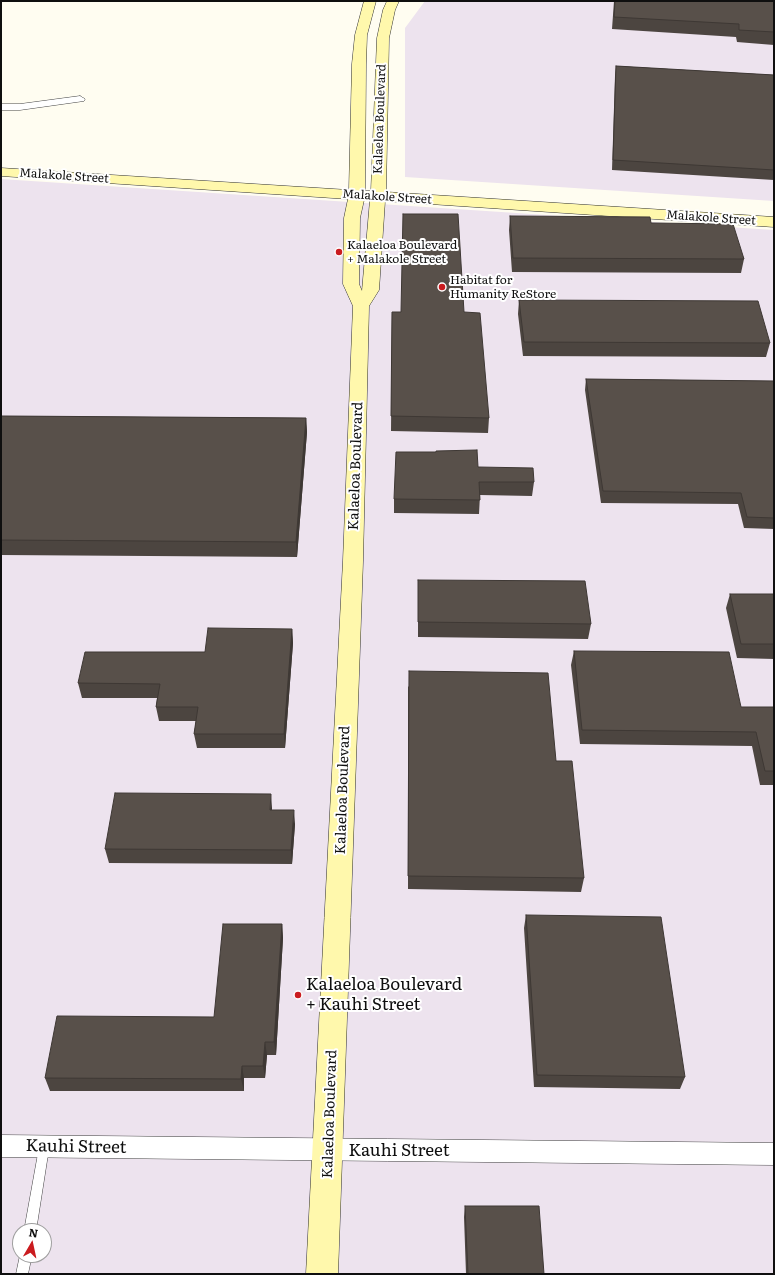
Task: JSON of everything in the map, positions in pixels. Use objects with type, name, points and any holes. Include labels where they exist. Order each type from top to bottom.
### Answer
[{"type":"street","name":"Kalaeloa Boulevard","points":[[322,1274],[352,561],[360,306],[351,284],[352,218],[357,195],[359,64],[361,35],[370,1]]},
{"type":"street","name":"Kalaeloa Boulevard","points":[[360,306],[371,290],[378,197],[383,38],[389,10],[393,1]]},
{"type":"street","points":[[1,107],[20,107],[80,99]]},
{"type":"street","name":"Malakole Street","points":[[1,172],[774,222]]},
{"type":"street","name":"Kauhi Street","points":[[1,1146],[774,1154]]},
{"type":"lane","points":[[31,1223],[44,1147]]},
{"type":"lane","points":[[22,1274],[24,1263]]},
{"type":"shaded area","points":[[425,1],[774,1],[774,201],[405,177],[405,28]]},
{"type":"shaded area","points":[[1,179],[774,230],[774,1274],[1,1274]]},
{"type":"building","points":[[615,1],[774,1],[774,32],[739,30],[739,24],[614,17]]},
{"type":"building","points":[[616,66],[774,75],[774,170],[613,160]]},
{"type":"building","points":[[403,214],[458,214],[464,312],[480,313],[489,418],[391,416],[392,312],[401,312]]},
{"type":"building","points":[[510,216],[650,217],[651,223],[733,224],[744,259],[513,258]]},
{"type":"building","points":[[519,300],[758,301],[770,343],[524,342]]},
{"type":"building","points":[[586,379],[774,381],[774,518],[747,517],[741,493],[603,491]]},
{"type":"building","points":[[1,416],[306,418],[296,542],[1,540]]},
{"type":"building","points":[[477,450],[478,467],[533,468],[534,482],[479,482],[480,500],[394,499],[396,452]]},
{"type":"building","points":[[418,580],[585,581],[591,624],[418,622]]},
{"type":"building","points":[[730,594],[774,594],[774,644],[741,644]]},
{"type":"building","points":[[208,628],[292,629],[284,734],[194,734],[198,707],[156,707],[160,684],[78,683],[85,652],[205,652]]},
{"type":"building","points":[[574,651],[729,652],[741,707],[774,707],[774,771],[765,771],[756,732],[582,730]]},
{"type":"building","points":[[409,671],[548,673],[556,761],[572,761],[584,878],[408,876]]},
{"type":"building","points":[[115,793],[271,794],[270,810],[294,810],[291,850],[105,849]]},
{"type":"building","points":[[526,915],[661,917],[685,1077],[537,1075]]},
{"type":"building","points":[[223,924],[282,924],[274,1042],[265,1042],[263,1066],[242,1066],[241,1079],[45,1078],[57,1016],[214,1017]]},
{"type":"building","points":[[465,1206],[539,1206],[544,1274],[468,1274]]},
{"type":"place","name":"Kalaeloa Boulevard + Malakole Street","points":[[339,252]]},
{"type":"place","name":"Habitat for Humanity ReStore","points":[[442,287]]},
{"type":"place","name":"Kalaeloa Boulevard + Kauhi Street","points":[[298,995]]}]
